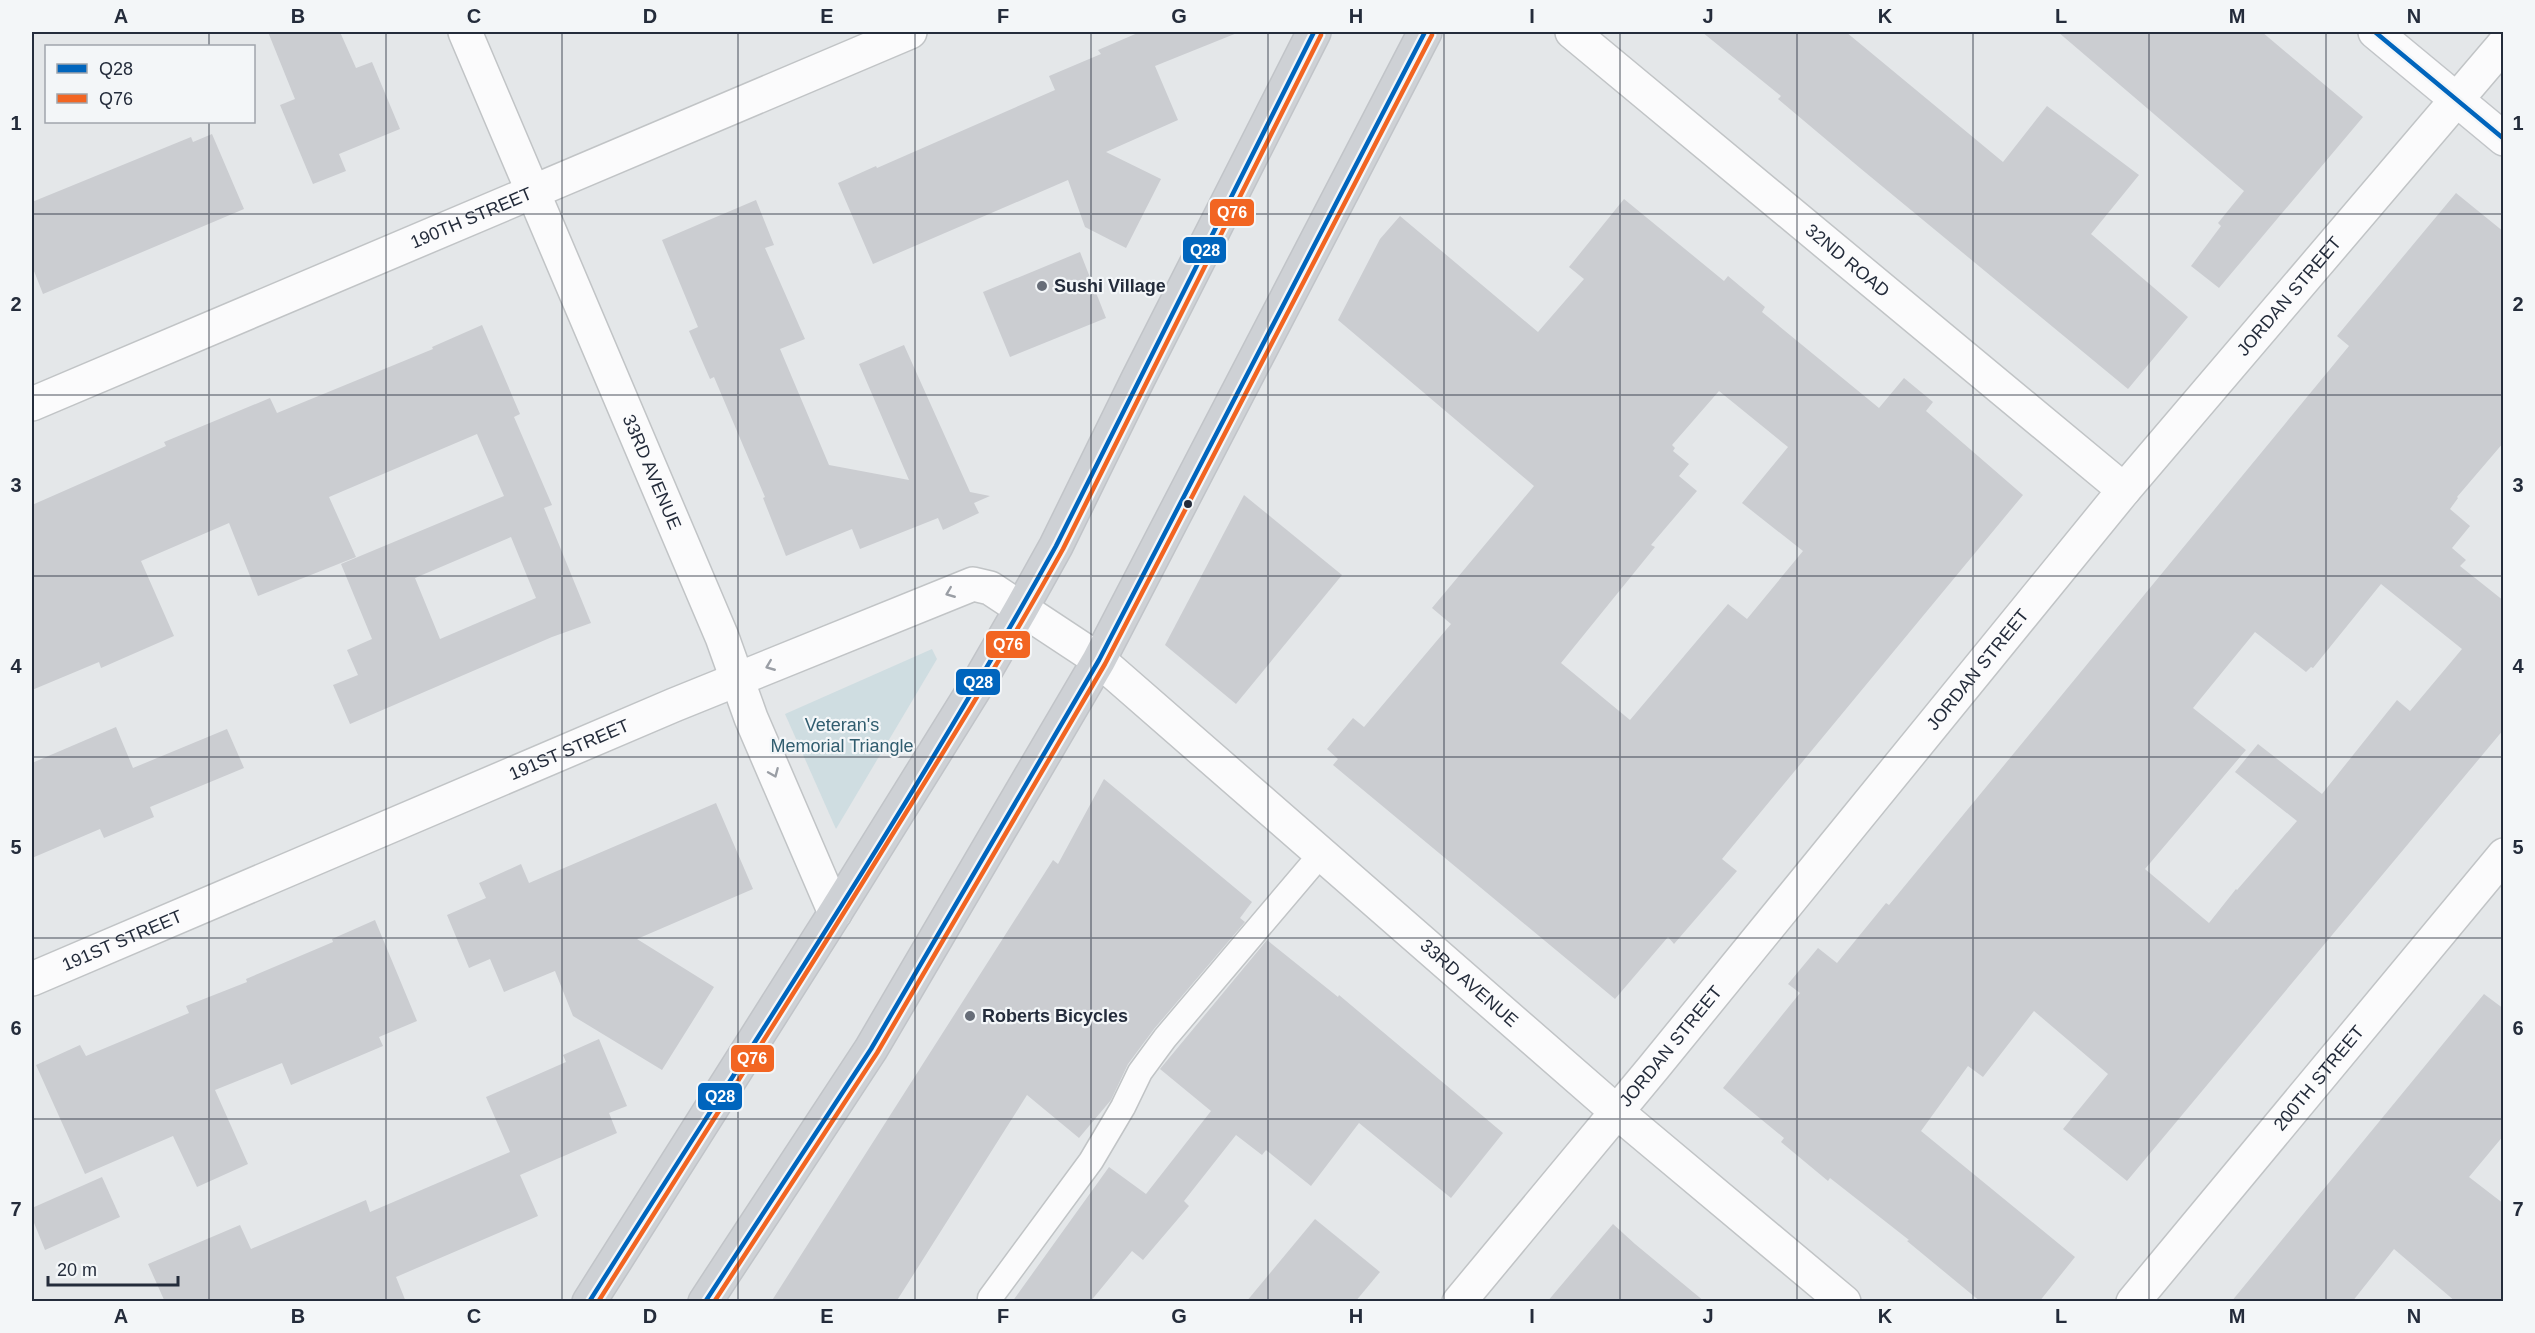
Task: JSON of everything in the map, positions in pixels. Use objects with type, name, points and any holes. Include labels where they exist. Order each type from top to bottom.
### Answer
[{"type":"main road","points":[[587,1300],[835,913],[983,675],[1021,609],[1056,546],[1314,32]]},
{"type":"main road","points":[[705,1302],[871,1049],[1099,660],[1425,32]]},
{"type":"street","name":"33RD AVENUE","points":[[465,32],[739,679],[756,729],[835,913]]},
{"type":"street","name":"190TH STREET","points":[[32,404],[532,190],[910,32]]},
{"type":"street","name":"32ND ROAD","points":[[1572,32],[2124,490]]},
{"type":"street","points":[[2375,32],[2504,139]]},
{"type":"street","name":"JORDAN STREET","points":[[1460,1302],[2124,490],[2504,44]]},
{"type":"street","name":"191ST STREET","points":[[32,979],[739,679],[973,584],[990,588],[1099,660]]},
{"type":"street","name":"33RD AVENUE","points":[[1099,660],[1617,1112],[1844,1302]]},
{"type":"street","name":"200TH STREET","points":[[2133,1302],[2504,855]]},
{"type":"lane","points":[[990,1298],[1091,1161],[1140,1072],[1165,1038],[1321,854]]},
{"type":"green space","name":"Veteran's Memorial Triangle","points":[[932,649],[937,659],[836,829],[785,714]]},
{"type":"building","points":[[268,32],[340,32],[356,68],[372,62],[400,129],[339,154],[346,171],[313,184],[280,105],[295,99]]},
{"type":"building","points":[[1140,32],[1237,33],[1155,66],[1178,120],[1106,152],[1161,179],[1126,248],[1085,227],[1068,180],[873,264],[838,183],[1055,90],[1049,76],[1101,54],[1098,50]]},
{"type":"building","points":[[1702,32],[1846,32],[2003,162],[2047,106],[2139,175],[2091,234],[2188,317],[2128,389],[1860,168],[1778,99],[1781,96]]},
{"type":"building","points":[[2058,32],[2262,32],[2363,117],[2219,288],[2191,266],[2221,226],[2218,223],[2244,191]]},
{"type":"building","points":[[212,134],[244,209],[43,294],[32,266],[32,202],[191,137],[193,142]]},
{"type":"building","points":[[2456,193],[2504,232],[2504,442],[2457,497],[2450,509],[2470,526],[2452,548],[2466,560],[2460,566],[2504,601],[2504,729],[2127,1181],[2063,1129],[2108,1074],[2034,1011],[1983,1077],[1968,1066],[1921,1131],[2075,1257],[2039,1302],[1981,1302],[1907,1241],[1909,1240],[1830,1178],[1828,1181],[1781,1142],[1784,1138],[1723,1088],[1800,993],[1788,984],[1818,948],[1837,963],[1886,903],[1889,905],[2349,346],[2337,336]],"holes":[[[2381,584],[2462,649],[2410,711],[2397,700],[2322,794],[2258,744],[2235,772],[2297,821],[2209,923],[2145,869],[2246,750],[2193,708],[2255,632],[2306,672],[2311,667],[2313,668]]]},
{"type":"building","points":[[1624,199],[1724,281],[1728,276],[1765,307],[1762,312],[1879,408],[1904,378],[1933,402],[1926,411],[2023,495],[1722,859],[1737,871],[1674,944],[1668,937],[1615,999],[1333,765],[1338,759],[1327,749],[1353,718],[1364,727],[1451,624],[1432,608],[1534,486],[1338,320],[1380,239],[1400,216],[1538,332],[1584,279],[1569,267]],"holes":[[[1719,391],[1788,447],[1742,503],[1803,551],[1747,619],[1728,604],[1630,720],[1561,663],[1655,547],[1651,545],[1697,491],[1679,476],[1689,464],[1673,451],[1675,448],[1672,445]]]},
{"type":"building","points":[[756,200],[774,245],[765,248],[805,339],[780,349],[829,465],[909,480],[859,364],[904,345],[970,492],[990,496],[974,503],[979,513],[943,530],[938,518],[860,549],[852,529],[786,556],[763,498],[765,497],[714,377],[710,379],[689,331],[698,327],[662,240]]},
{"type":"building","points":[[1080,252],[1106,318],[1010,357],[983,292]]},
{"type":"building","points":[[482,325],[520,414],[514,417],[552,505],[544,508],[591,623],[552,637],[350,724],[333,685],[358,675],[347,650],[372,639],[341,564],[504,496],[477,434],[329,497],[356,557],[258,596],[229,523],[141,561],[174,636],[101,668],[99,662],[32,690],[32,505],[166,446],[164,442],[270,398],[277,413],[433,349],[432,347]],"holes":[[[511,537],[536,598],[440,639],[415,578]]]},
{"type":"building","points":[[1244,495],[1342,575],[1236,704],[1165,645]]},
{"type":"building","points":[[116,727],[133,768],[227,729],[244,768],[150,807],[154,817],[104,838],[100,829],[32,858],[32,763]]},
{"type":"building","points":[[1104,779],[1252,902],[1240,918],[1245,922],[1154,1029],[1128,1064],[1111,1100],[1079,1138],[1027,1095],[896,1302],[771,1302],[1053,860],[1058,864]]},
{"type":"building","points":[[716,803],[753,889],[637,939],[714,987],[662,1070],[573,1016],[555,971],[504,992],[490,959],[469,968],[447,915],[486,898],[479,883],[521,864],[529,883]]},
{"type":"building","points":[[375,920],[417,1021],[379,1037],[383,1046],[291,1085],[282,1063],[215,1090],[248,1164],[197,1187],[173,1136],[85,1174],[36,1065],[80,1045],[86,1056],[189,1013],[186,1006],[247,982],[246,979],[333,942],[332,939]]},
{"type":"building","points":[[1267,940],[1338,997],[1339,995],[1503,1133],[1451,1198],[1359,1123],[1311,1186],[1266,1150],[1262,1155],[1236,1135],[1184,1201],[1189,1206],[1143,1260],[1132,1251],[1090,1302],[1012,1302],[1109,1167],[1146,1194],[1211,1111],[1160,1069]]},
{"type":"building","points":[[2484,994],[2504,1009],[2504,1135],[2469,1177],[2504,1204],[2504,1302],[2456,1302],[2394,1249],[2352,1302],[2231,1302]]},
{"type":"building","points":[[599,1039],[627,1106],[609,1113],[617,1133],[520,1175],[538,1216],[396,1277],[406,1302],[165,1302],[148,1264],[240,1225],[251,1249],[366,1200],[370,1212],[510,1152],[486,1097],[566,1062],[563,1055]]},
{"type":"building","points":[[102,1177],[120,1217],[45,1250],[32,1218],[32,1208]]},
{"type":"building","points":[[1315,1219],[1380,1272],[1355,1302],[1246,1302]]},
{"type":"building","points":[[1613,1224],[1635,1244],[1705,1302],[1547,1302]]},
{"type":"transit line","name":"Q28","points":[[589,1302],[887,833],[1001,643],[1056,546],[1314,32]]},
{"type":"transit line","name":"Q28","points":[[705,1302],[871,1049],[1099,660],[1425,32]]},
{"type":"transit line","name":"Q28","points":[[2375,32],[2504,139]]},
{"type":"transit line","name":"Q76","points":[[598,1302],[900,822],[1041,589],[1321,35]]},
{"type":"transit line","name":"Q76","points":[[714,1302],[877,1053],[1105,664],[1432,35]]},
{"type":"place","name":"Sushi Village","points":[[1042,286]]},
{"type":"place","name":"Roberts Bicycles","points":[[970,1016]]}]
